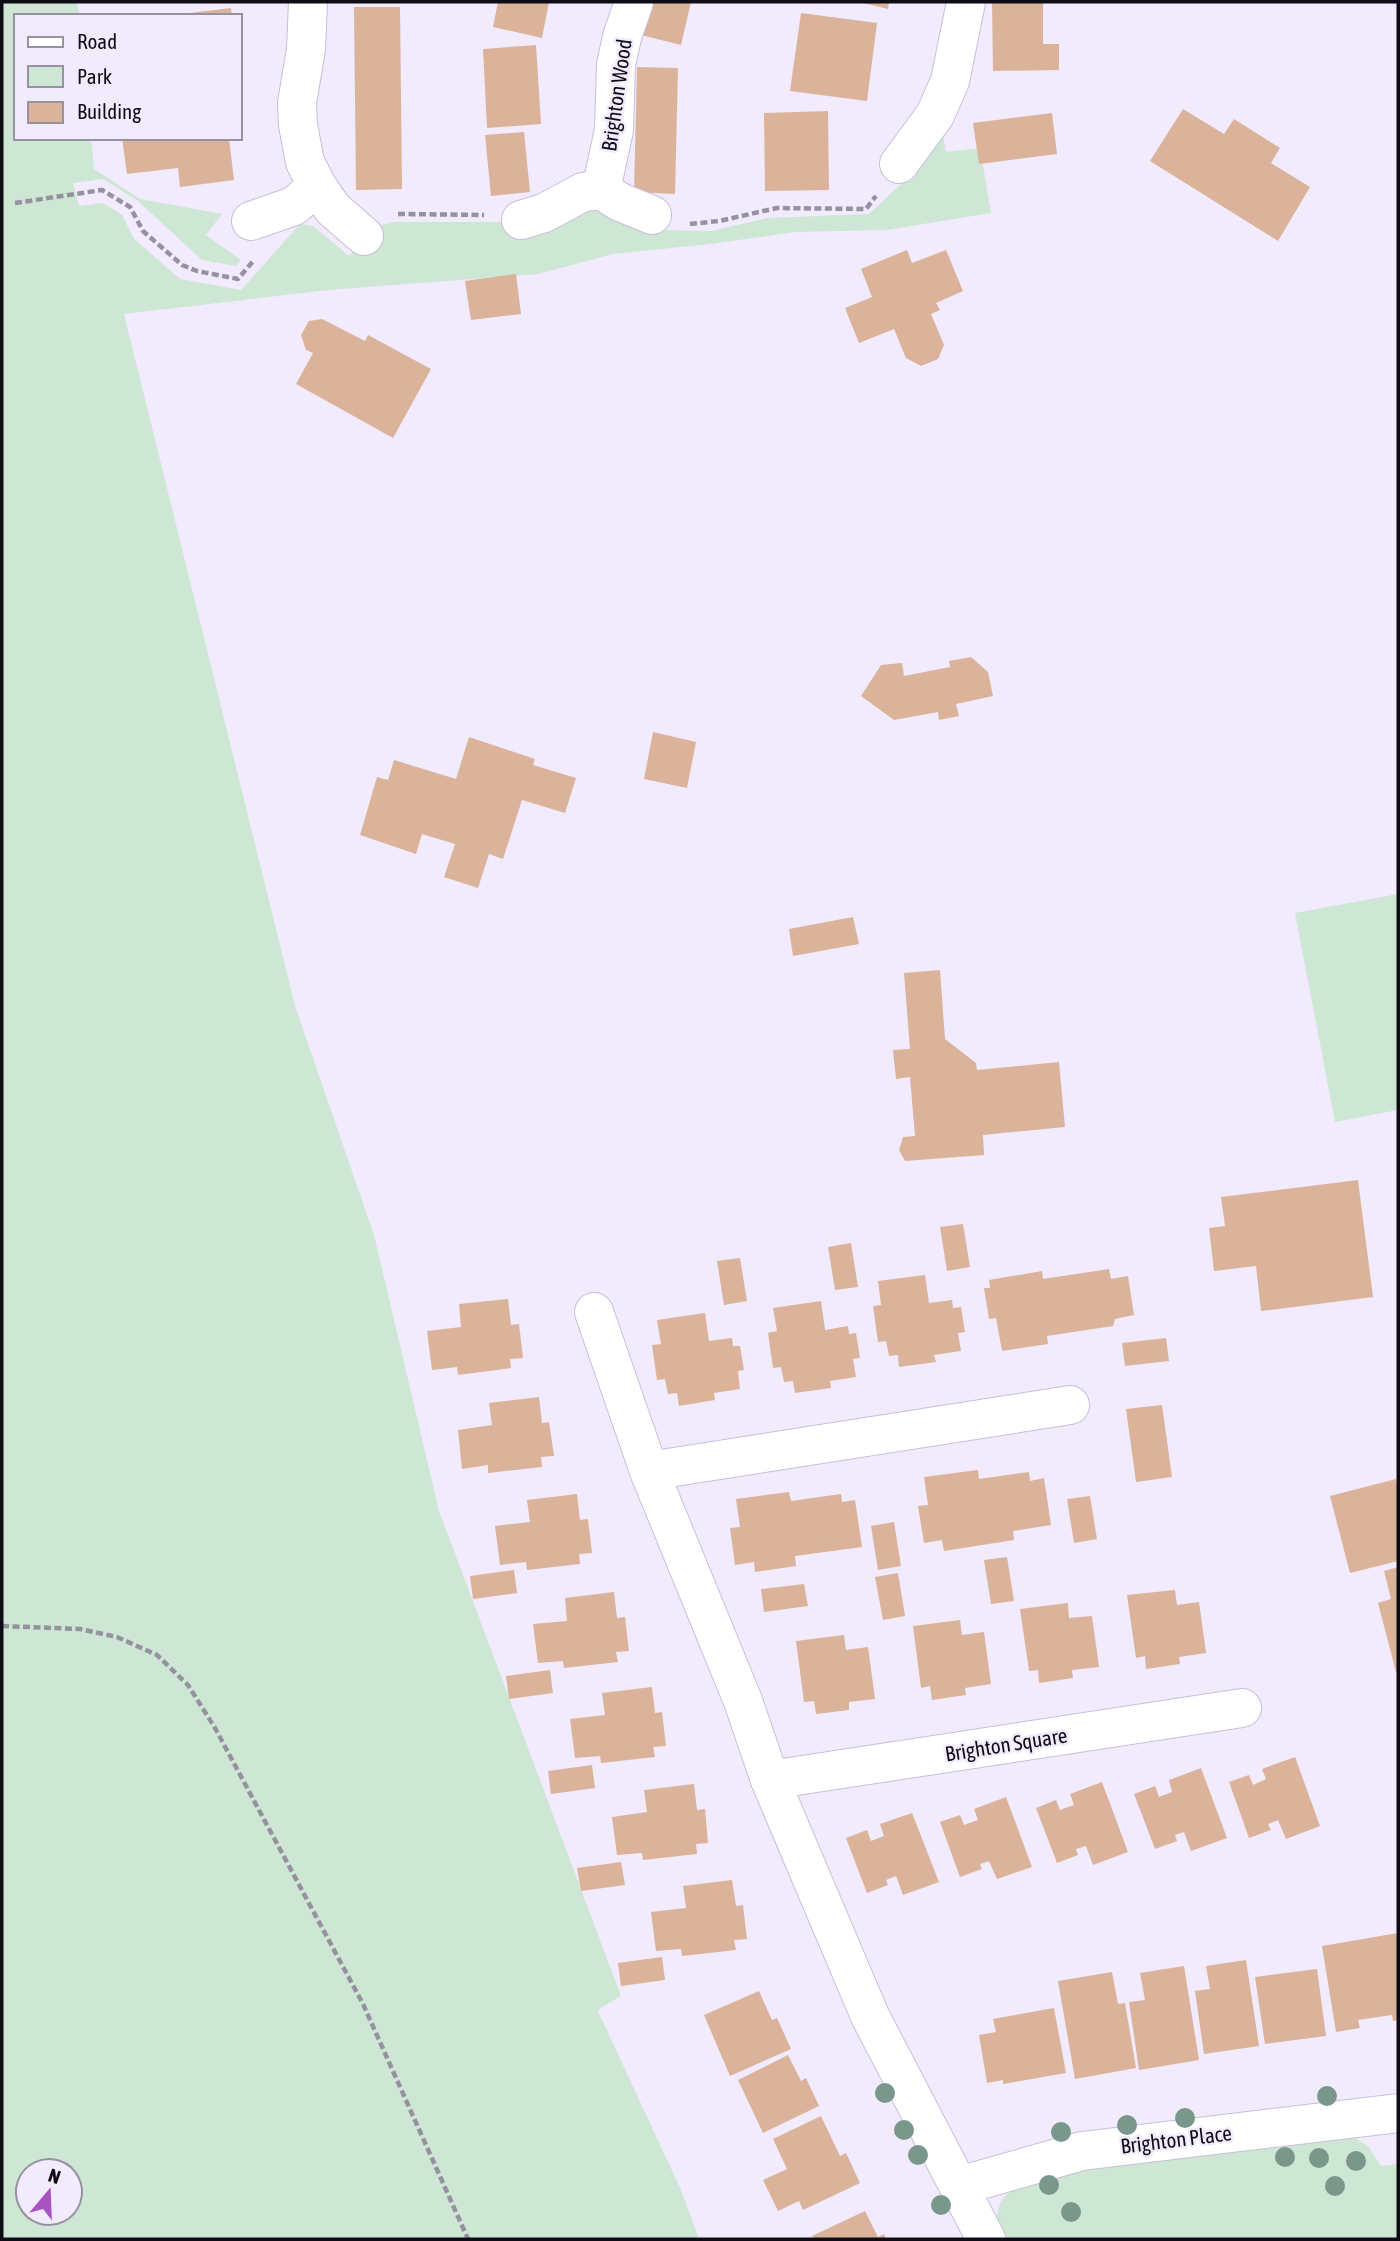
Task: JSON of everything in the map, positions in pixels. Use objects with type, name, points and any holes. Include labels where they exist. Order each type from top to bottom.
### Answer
[{"type":"street","points":[[308,2],[306,49],[297,103],[305,162],[333,209],[356,229]]},
{"type":"street","name":"Brighton Wood","points":[[601,190],[614,130],[616,65],[634,2]]},
{"type":"street","points":[[899,164],[935,115],[950,81],[966,2]]},
{"type":"street","points":[[251,221],[294,206],[317,186]]},
{"type":"street","points":[[521,220],[544,214],[583,191],[601,190],[652,215]]},
{"type":"street","points":[[594,1312],[649,1471],[743,1701],[770,1780],[870,2016],[986,2239]]},
{"type":"street","points":[[649,1471],[1070,1405]]},
{"type":"street","name":"Brighton Square","points":[[770,1780],[1242,1708]]},
{"type":"street","name":"Brighton Place","points":[[959,2186],[1082,2151],[1398,2113]]},
{"type":"path","points":[[652,215],[685,224],[719,221],[777,208],[866,209],[899,164]]},
{"type":"path","points":[[15,203],[102,190],[130,207],[143,231],[182,265],[197,271],[238,279],[255,259]]},
{"type":"path","points":[[356,229],[385,214],[517,215],[521,220]]},
{"type":"path","points":[[2,1626],[80,1629],[117,1636],[158,1655],[188,1685],[215,1727],[363,2004],[468,2239]]},
{"type":"green space","points":[[2,2],[77,2],[80,14],[14,14],[14,140],[91,140],[94,169],[140,199],[222,214],[206,235],[241,260],[236,266],[202,260],[138,201],[103,179],[73,183],[79,206],[103,203],[122,215],[134,239],[180,279],[241,290],[300,224],[313,226],[349,256],[375,227],[393,222],[518,222],[519,238],[547,233],[593,208],[645,230],[711,231],[768,218],[869,214],[900,185],[941,125],[946,152],[980,148],[991,213],[886,230],[795,232],[613,254],[538,274],[328,290],[124,314],[295,1006],[374,1235],[439,1511],[621,1996],[598,2011],[681,2190],[699,2239],[2,2239]]},
{"type":"green space","points":[[1398,894],[1398,1110],[1335,1122],[1295,913]]},
{"type":"green space","points":[[1354,2137],[1368,2146],[1381,2166],[1398,2164],[1398,2239],[1004,2239],[998,2222],[998,2209],[1004,2198],[1014,2189],[1042,2176],[1071,2168]]},
{"type":"building","points":[[498,2],[549,2],[542,38],[493,27]]},
{"type":"building","points":[[649,2],[691,2],[681,45],[641,35]]},
{"type":"building","points":[[859,2],[889,2],[888,9]]},
{"type":"building","points":[[992,2],[1043,2],[1043,44],[1059,44],[1059,70],[993,71]]},
{"type":"building","points":[[354,7],[400,7],[402,189],[356,190]]},
{"type":"building","points":[[231,8],[232,14],[182,14]]},
{"type":"building","points":[[801,13],[877,23],[867,101],[790,91]]},
{"type":"building","points":[[536,45],[541,124],[487,128],[483,49]]},
{"type":"building","points":[[637,67],[678,68],[675,194],[634,192]]},
{"type":"building","points":[[1183,109],[1224,134],[1234,119],[1280,148],[1271,163],[1310,187],[1278,241],[1150,161]]},
{"type":"building","points":[[828,111],[829,190],[765,191],[764,113]]},
{"type":"building","points":[[1052,113],[1057,154],[979,164],[973,123]]},
{"type":"building","points":[[524,132],[530,192],[491,196],[485,135]]},
{"type":"building","points":[[122,140],[229,140],[234,180],[180,187],[178,168],[127,174]]},
{"type":"building","points":[[907,250],[912,263],[946,250],[963,291],[936,303],[940,310],[931,314],[944,345],[938,359],[921,366],[906,358],[894,329],[859,343],[845,308],[872,297],[861,269]]},
{"type":"building","points":[[516,274],[521,314],[471,320],[465,281]]},
{"type":"building","points":[[322,319],[365,341],[368,335],[431,369],[393,438],[296,384],[313,353],[306,350],[301,335],[309,321]]},
{"type":"building","points":[[971,657],[988,672],[993,696],[956,704],[959,716],[939,720],[938,712],[894,720],[861,696],[881,665],[902,663],[904,676],[950,667],[949,661]]},
{"type":"building","points":[[653,732],[696,742],[687,788],[644,779]]},
{"type":"building","points":[[469,737],[535,759],[533,765],[576,778],[565,813],[522,800],[503,859],[489,854],[478,888],[444,877],[455,844],[422,834],[416,854],[360,835],[377,777],[388,780],[394,760],[456,779]]},
{"type":"building","points":[[853,917],[859,944],[793,956],[789,929]]},
{"type":"building","points":[[940,970],[945,1039],[976,1063],[977,1070],[1059,1062],[1065,1127],[983,1135],[984,1155],[905,1161],[899,1150],[903,1137],[915,1136],[910,1077],[896,1079],[893,1050],[910,1049],[904,973]]},
{"type":"building","points":[[1358,1180],[1373,1297],[1261,1311],[1256,1266],[1214,1271],[1209,1228],[1225,1226],[1221,1197]]},
{"type":"building","points":[[963,1224],[970,1267],[947,1271],[940,1227]]},
{"type":"building","points":[[851,1243],[858,1287],[835,1290],[828,1247]]},
{"type":"building","points":[[740,1258],[747,1301],[724,1305],[717,1261]]},
{"type":"building","points":[[1109,1269],[1111,1279],[1128,1276],[1134,1315],[1115,1319],[1113,1326],[1047,1336],[1048,1344],[1002,1351],[996,1318],[989,1319],[984,1288],[990,1288],[989,1280],[1042,1271],[1043,1279]]},
{"type":"building","points":[[925,1275],[929,1303],[952,1300],[953,1308],[961,1307],[965,1332],[958,1333],[961,1351],[934,1355],[936,1362],[899,1367],[898,1355],[889,1356],[886,1341],[878,1342],[873,1306],[881,1305],[878,1281]]},
{"type":"building","points":[[508,1299],[511,1325],[519,1324],[523,1358],[510,1359],[511,1368],[458,1375],[457,1367],[432,1370],[427,1331],[461,1327],[459,1304]]},
{"type":"building","points":[[821,1301],[825,1330],[848,1326],[849,1334],[856,1333],[860,1358],[853,1359],[856,1377],[830,1381],[831,1388],[795,1393],[793,1381],[784,1382],[781,1367],[773,1368],[768,1333],[777,1331],[773,1308]]},
{"type":"building","points":[[705,1313],[709,1341],[732,1338],[733,1346],[740,1346],[744,1370],[738,1371],[740,1389],[714,1393],[715,1400],[679,1406],[677,1393],[668,1394],[665,1379],[657,1380],[652,1345],[661,1344],[657,1320]]},
{"type":"building","points":[[1166,1338],[1169,1361],[1125,1366],[1122,1343]]},
{"type":"building","points":[[539,1397],[542,1423],[549,1422],[554,1456],[541,1457],[542,1467],[488,1473],[488,1465],[462,1469],[458,1430],[492,1425],[489,1403]]},
{"type":"building","points":[[1162,1405],[1172,1477],[1136,1482],[1126,1409]]},
{"type":"building","points":[[978,1470],[979,1479],[1029,1472],[1030,1481],[1044,1478],[1051,1525],[1013,1531],[1014,1540],[944,1551],[942,1540],[924,1543],[918,1506],[928,1505],[924,1477]]},
{"type":"building","points":[[1396,1479],[1398,1561],[1350,1573],[1330,1496]]},
{"type":"building","points":[[789,1492],[791,1501],[841,1494],[842,1502],[855,1500],[862,1547],[795,1556],[796,1566],[755,1572],[754,1562],[735,1565],[730,1528],[740,1527],[736,1499]]},
{"type":"building","points":[[577,1494],[580,1520],[588,1519],[592,1553],[579,1554],[580,1564],[527,1570],[526,1562],[500,1565],[495,1526],[530,1522],[527,1500]]},
{"type":"building","points":[[1090,1496],[1097,1539],[1074,1543],[1067,1499]]},
{"type":"building","points":[[894,1522],[901,1566],[878,1570],[871,1526]]},
{"type":"building","points":[[1007,1557],[1014,1601],[991,1604],[984,1560]]},
{"type":"building","points":[[1398,1567],[1396,1672],[1378,1603],[1391,1599],[1384,1571]]},
{"type":"building","points":[[514,1570],[517,1593],[473,1599],[470,1576]]},
{"type":"building","points":[[898,1573],[905,1616],[883,1620],[875,1577]]},
{"type":"building","points":[[804,1584],[808,1606],[764,1612],[761,1589]]},
{"type":"building","points":[[1175,1590],[1177,1605],[1199,1602],[1206,1653],[1179,1657],[1180,1664],[1146,1669],[1145,1656],[1136,1658],[1127,1595]]},
{"type":"building","points":[[614,1592],[617,1618],[625,1617],[629,1651],[616,1652],[618,1662],[564,1668],[563,1661],[538,1663],[533,1624],[567,1621],[565,1598]]},
{"type":"building","points":[[1068,1603],[1069,1618],[1092,1616],[1099,1667],[1072,1670],[1073,1678],[1039,1683],[1038,1670],[1029,1671],[1020,1609]]},
{"type":"building","points":[[960,1620],[962,1635],[984,1632],[991,1684],[965,1688],[966,1695],[932,1700],[930,1686],[921,1688],[913,1626]]},
{"type":"building","points":[[844,1635],[846,1650],[868,1647],[875,1699],[849,1702],[849,1710],[816,1714],[814,1701],[804,1702],[796,1641]]},
{"type":"building","points":[[550,1670],[553,1693],[509,1699],[506,1676]]},
{"type":"building","points":[[652,1687],[655,1713],[662,1712],[666,1746],[653,1747],[655,1757],[601,1763],[600,1756],[575,1758],[570,1719],[605,1715],[602,1693]]},
{"type":"building","points":[[1295,1757],[1320,1826],[1286,1839],[1278,1820],[1268,1824],[1271,1830],[1249,1838],[1229,1782],[1249,1775],[1253,1785],[1266,1779],[1262,1769]]},
{"type":"building","points":[[592,1765],[595,1788],[551,1794],[548,1771]]},
{"type":"building","points":[[1201,1768],[1227,1838],[1191,1851],[1184,1832],[1175,1835],[1177,1841],[1155,1849],[1134,1794],[1155,1786],[1159,1797],[1172,1792],[1169,1780]]},
{"type":"building","points":[[1102,1782],[1128,1852],[1093,1865],[1086,1846],[1076,1849],[1078,1855],[1057,1863],[1036,1808],[1056,1800],[1060,1810],[1074,1805],[1070,1794]]},
{"type":"building","points":[[694,1784],[697,1810],[705,1809],[708,1843],[696,1844],[697,1854],[643,1860],[642,1853],[617,1855],[612,1817],[647,1812],[644,1790]]},
{"type":"building","points":[[1006,1797],[1032,1867],[997,1879],[989,1861],[980,1864],[982,1869],[960,1877],[940,1822],[960,1815],[964,1825],[978,1820],[974,1809]]},
{"type":"building","points":[[912,1813],[939,1882],[903,1895],[896,1876],[886,1880],[888,1885],[867,1893],[846,1838],[867,1830],[871,1841],[884,1836],[880,1824]]},
{"type":"building","points":[[621,1862],[625,1885],[581,1891],[577,1868]]},
{"type":"building","points":[[732,1880],[736,1906],[743,1905],[747,1939],[734,1940],[736,1950],[682,1956],[681,1949],[656,1951],[651,1912],[686,1908],[683,1886]]},
{"type":"building","points":[[1398,1933],[1398,2020],[1393,2021],[1392,2015],[1358,2020],[1360,2028],[1336,2032],[1322,1946]]},
{"type":"building","points":[[662,1957],[665,1980],[621,1986],[618,1963]]},
{"type":"building","points":[[1246,1960],[1259,2046],[1204,2054],[1195,1991],[1210,1989],[1206,1966]]},
{"type":"building","points":[[1184,1966],[1199,2060],[1139,2070],[1129,2002],[1145,2000],[1140,1973]]},
{"type":"building","points":[[1317,1969],[1326,2036],[1265,2044],[1255,1977]]},
{"type":"building","points":[[1112,1972],[1118,2004],[1125,2003],[1136,2068],[1075,2079],[1058,1981]]},
{"type":"building","points":[[759,1991],[772,2020],[777,2018],[791,2049],[730,2076],[704,2015]]},
{"type":"building","points":[[1054,2008],[1066,2073],[1003,2084],[1003,2080],[987,2083],[979,2035],[996,2032],[993,2019]]},
{"type":"building","points":[[788,2055],[801,2081],[806,2078],[819,2106],[763,2133],[738,2080]]},
{"type":"building","points":[[821,2116],[840,2156],[846,2153],[860,2183],[803,2210],[799,2201],[778,2211],[763,2180],[787,2169],[773,2139]]},
{"type":"building","points":[[865,2211],[878,2237],[884,2234],[886,2239],[814,2239],[812,2236]]}]
